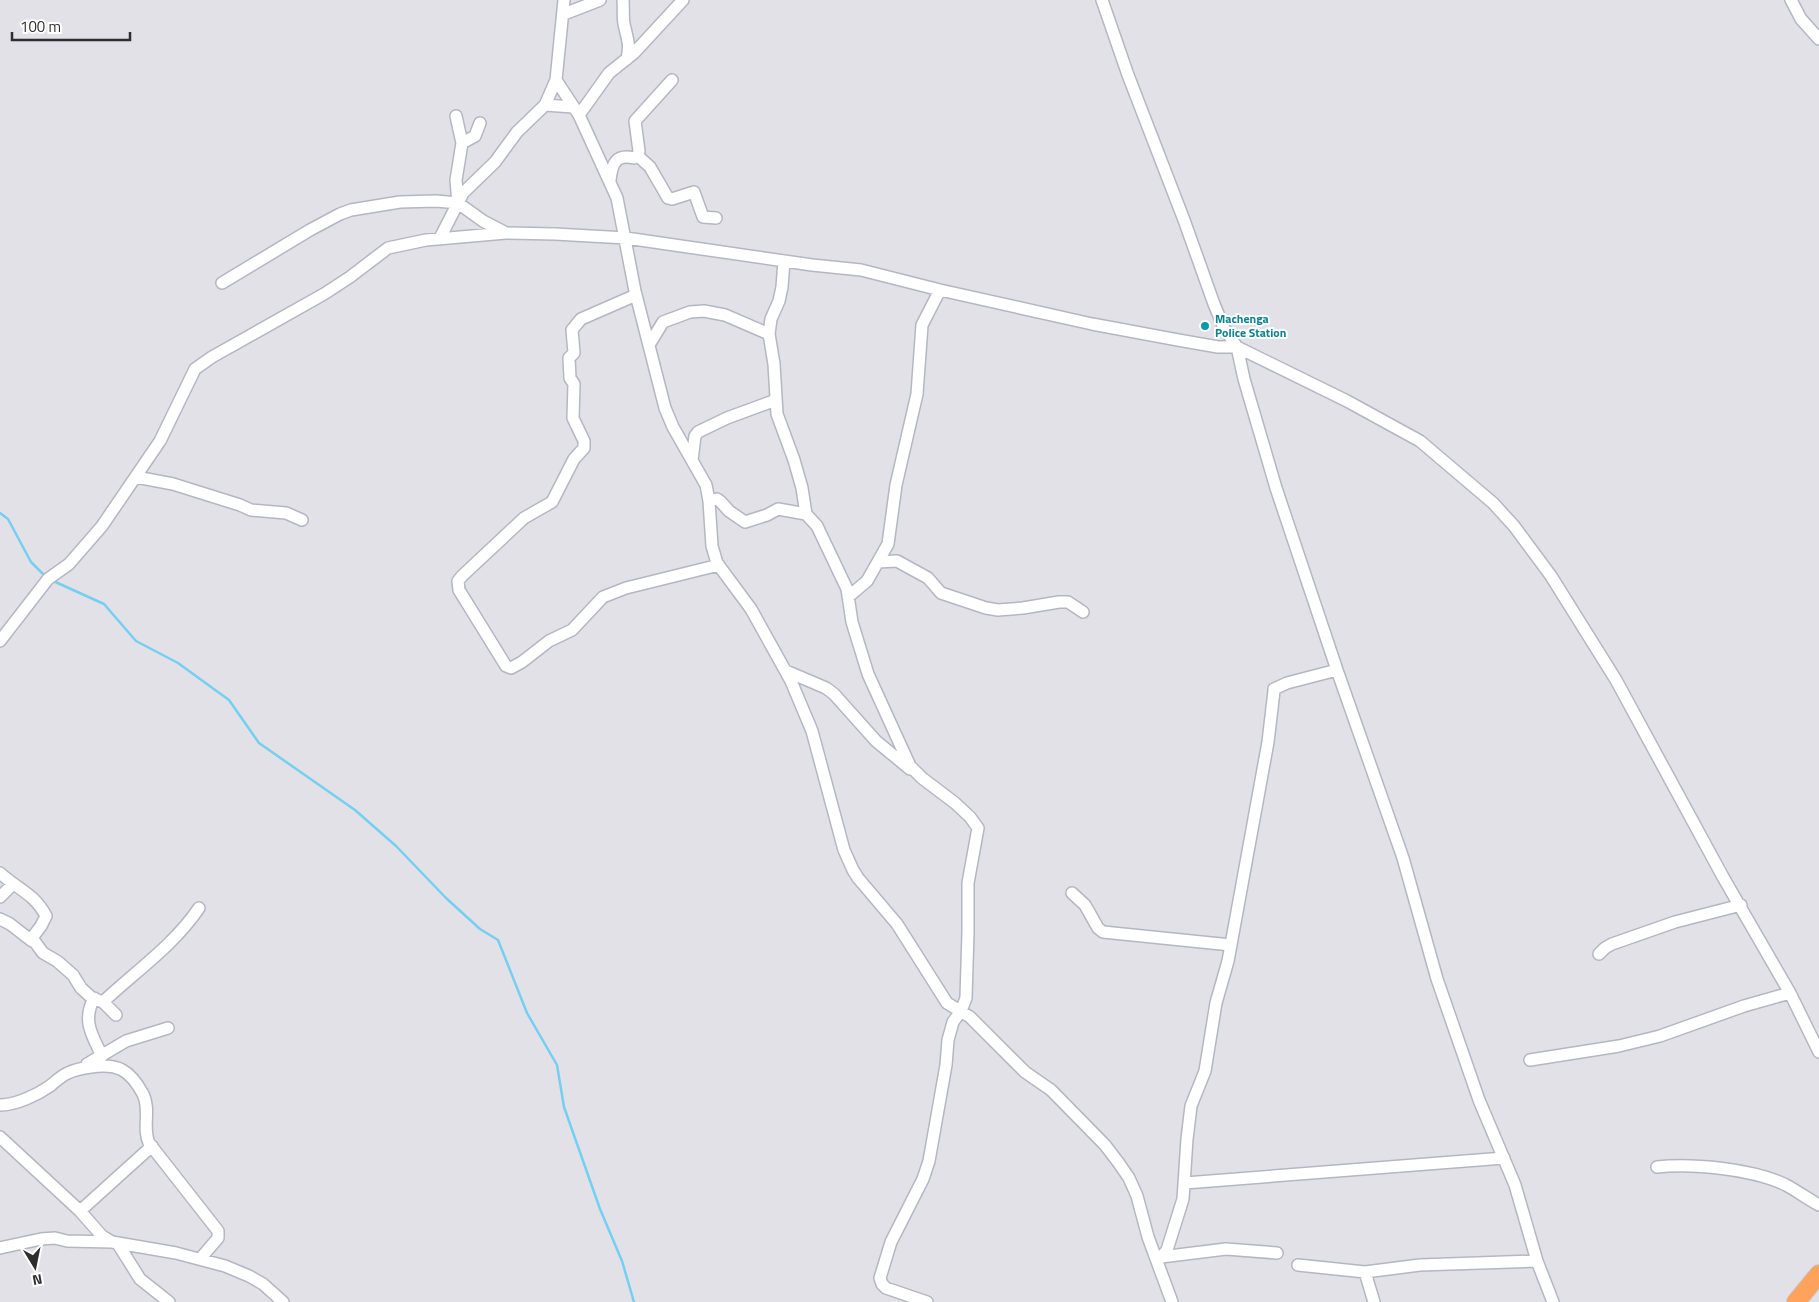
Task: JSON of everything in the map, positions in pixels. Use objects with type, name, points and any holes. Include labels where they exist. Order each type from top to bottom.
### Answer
[{"type":"highway","points":[[1796,1302],[1819,1274]]},
{"type":"street","points":[[440,238],[463,193],[495,162],[517,132],[545,105],[556,80],[564,0]]},
{"type":"street","points":[[564,14],[600,0]]},
{"type":"street","points":[[623,0],[624,27],[628,36],[629,49],[627,59]]},
{"type":"street","points":[[576,111],[609,73],[627,59],[683,0]]},
{"type":"street","points":[[1102,0],[1128,75],[1214,304],[1224,328],[1237,347],[1244,379],[1276,488],[1337,670],[1404,858],[1437,979],[1479,1100],[1523,1208],[1537,1261],[1553,1302]]},
{"type":"street","points":[[1791,0],[1801,19],[1819,39]]},
{"type":"street","points":[[556,80],[576,111],[610,180],[620,208],[636,294],[665,408],[672,427],[706,485],[712,546],[718,565],[751,609],[765,637],[786,671],[812,731],[844,850],[853,870],[897,924],[947,1003],[970,1017],[1025,1072],[1051,1090],[1118,1162],[1129,1178],[1137,1196],[1148,1237],[1159,1258],[1172,1302]]},
{"type":"street","points":[[638,156],[636,121],[672,80]]},
{"type":"street","points":[[545,105],[576,111]]},
{"type":"street","points":[[456,116],[462,144],[456,180],[458,203]]},
{"type":"street","points":[[462,144],[475,136],[480,124]]},
{"type":"street","points":[[610,180],[615,161],[626,156],[634,158],[638,156]]},
{"type":"street","points":[[638,156],[650,167],[668,198],[694,192],[703,217],[716,218]]},
{"type":"street","points":[[222,283],[340,214],[351,210],[400,202],[436,201],[458,203],[483,221],[506,233]]},
{"type":"street","points":[[0,641],[48,579],[69,564],[102,526],[160,441],[195,369],[204,362],[324,294],[388,248],[440,238],[506,233],[626,238],[861,270],[940,290],[1178,340],[1218,347],[1237,347],[1347,401],[1420,441],[1493,503],[1509,520],[1551,576],[1616,680],[1719,869],[1790,993],[1819,1052]]},
{"type":"street","points":[[784,261],[782,287],[772,319],[770,334],[780,424],[794,460],[802,488],[806,514],[817,526],[834,565],[844,582],[852,622],[868,674],[902,748],[916,773]]},
{"type":"street","points":[[848,597],[867,581],[888,544],[896,484],[917,394],[922,325],[940,290]]},
{"type":"street","points":[[636,294],[581,319],[572,330],[574,352],[569,358],[570,378],[574,384],[573,418],[584,440],[584,448],[574,459],[552,502],[524,518],[501,538],[462,576],[458,581],[459,590],[506,666],[512,668],[549,641],[572,630],[603,596],[626,588],[718,565]]},
{"type":"street","points":[[649,346],[663,322],[690,312],[704,311],[725,315],[770,334]]},
{"type":"street","points":[[692,460],[695,436],[698,432],[727,418],[776,400]]},
{"type":"street","points":[[136,477],[173,484],[251,510],[286,513],[302,520]]},
{"type":"street","points":[[709,501],[717,499],[729,511],[746,522],[778,509],[806,514]]},
{"type":"street","points":[[878,562],[897,561],[928,578],[941,593],[986,608],[998,610],[1068,602],[1083,612]]},
{"type":"street","points":[[1159,1258],[1167,1250],[1178,1221],[1183,1199],[1186,1145],[1191,1106],[1205,1071],[1218,994],[1231,945],[1268,742],[1274,689],[1337,670]]},
{"type":"street","points":[[786,671],[826,688],[834,694],[876,741],[955,803],[970,817],[978,828],[968,883],[966,998],[961,1011],[953,1022],[948,1040],[946,1065],[929,1161],[889,1248],[880,1278],[886,1288],[927,1302]]},
{"type":"street","points":[[0,873],[40,905],[46,916],[32,941]]},
{"type":"street","points":[[0,897],[12,884]]},
{"type":"street","points":[[1072,893],[1085,906],[1098,928],[1103,932],[1231,945]]},
{"type":"street","points":[[1599,954],[1612,944],[1675,922],[1740,905]]},
{"type":"street","points":[[102,1056],[91,1034],[87,1017],[89,1007],[175,938],[199,908]]},
{"type":"street","points":[[0,919],[10,924],[32,941],[43,953],[68,970],[81,988],[116,1014]]},
{"type":"street","points":[[1530,1060],[1619,1046],[1660,1036],[1744,1006],[1790,993]]},
{"type":"street","points":[[0,1105],[6,1105],[28,1097],[48,1087],[62,1076],[102,1056],[126,1041],[168,1028]]},
{"type":"street","points":[[78,1069],[106,1065],[114,1066],[130,1076],[145,1099],[147,1115],[146,1134],[149,1143],[218,1232],[218,1238],[200,1259]]},
{"type":"street","points":[[0,1137],[80,1211],[102,1236],[115,1243],[140,1279],[169,1302]]},
{"type":"street","points":[[80,1211],[152,1146]]},
{"type":"street","points":[[1185,1183],[1504,1158]]},
{"type":"street","points":[[1656,1166],[1693,1166],[1740,1172],[1785,1184],[1819,1205]]},
{"type":"street","points":[[0,1248],[40,1239],[55,1238],[67,1241],[115,1243],[176,1253],[225,1266],[249,1276],[263,1284],[283,1302]]},
{"type":"street","points":[[1159,1258],[1226,1249],[1277,1253]]},
{"type":"street","points":[[1298,1265],[1365,1272],[1412,1266],[1537,1261]]},
{"type":"street","points":[[1365,1272],[1374,1302]]},
{"type":"shaded area","points":[[0,0],[1819,0],[1819,1302],[0,1302]]},
{"type":"waterway","points":[[0,513],[8,519],[31,562],[45,576]]},
{"type":"waterway","points":[[51,580],[104,604],[136,641],[178,663],[229,700],[259,743],[355,810],[396,846],[446,898],[480,929],[498,940],[527,1013],[557,1065],[564,1107],[600,1209],[622,1261],[634,1302]]},
{"type":"place","name":"Machenga Police Station","points":[[1205,326]]}]
